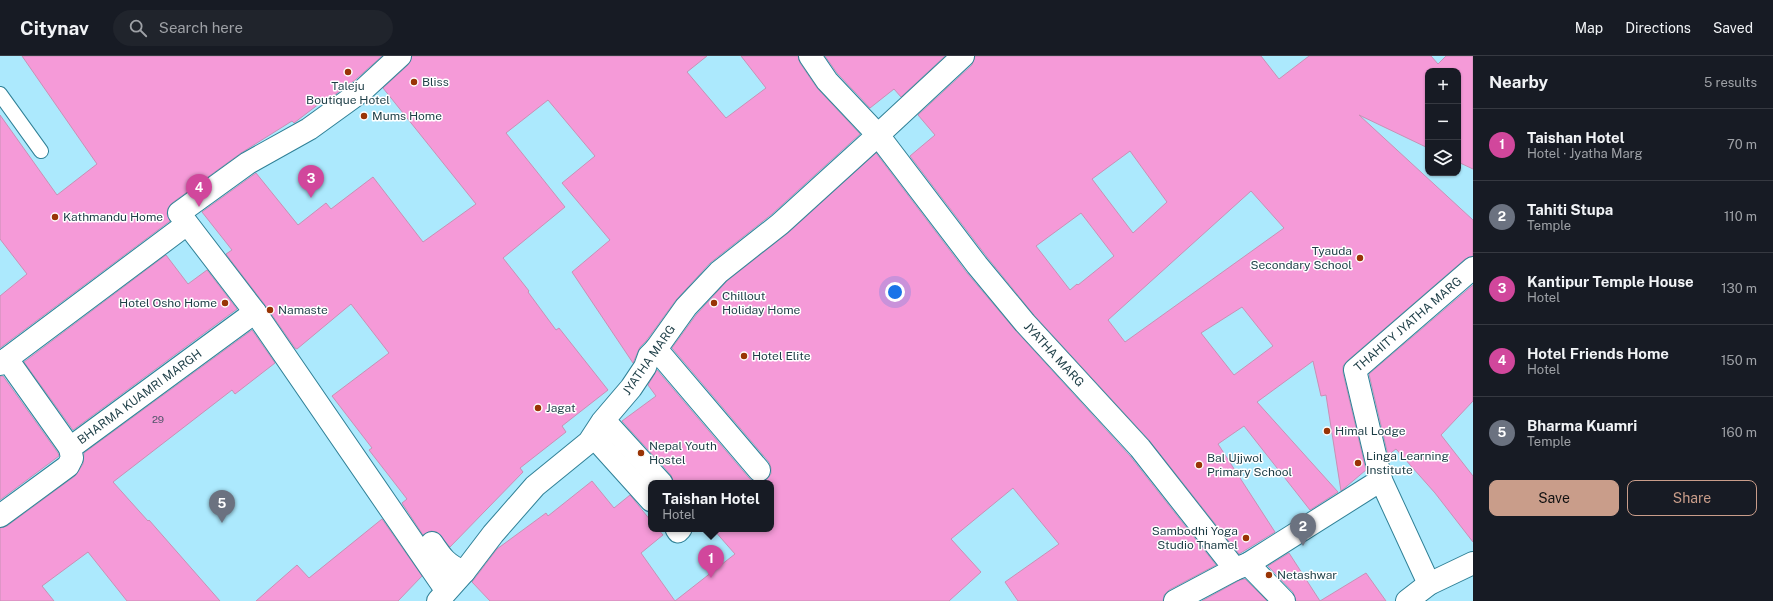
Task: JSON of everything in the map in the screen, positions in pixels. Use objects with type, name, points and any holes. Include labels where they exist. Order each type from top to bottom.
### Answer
[{"type":"street","points":[[400,56],[364,90],[309,129],[248,163],[178,213],[254,312],[442,596]]},
{"type":"street","name":"JYATHA MARG","points":[[810,56],[827,81],[878,135],[977,265],[1025,323],[1140,448],[1242,567],[1284,601]]},
{"type":"street","name":"JYATHA MARG","points":[[442,596],[464,572],[493,534],[535,486],[589,442],[631,388],[645,367],[649,356],[656,350],[686,307],[719,272],[780,224],[964,56]]},
{"type":"street","points":[[70,448],[3,362],[187,224]]},
{"type":"street","name":"THAHITY JYATHA MARG","points":[[1430,584],[1381,480],[1355,370],[1473,268]]},
{"type":"street","name":"BHARMA KUAMRI MARGH","points":[[0,516],[68,466],[72,458],[70,448],[254,312]]},
{"type":"street","points":[[656,350],[759,470]]},
{"type":"street","points":[[648,498],[596,440],[602,426],[611,427],[659,480]]},
{"type":"street","points":[[1176,601],[1242,567],[1381,480]]},
{"type":"street","points":[[432,543],[443,559],[451,566],[464,572]]},
{"type":"street","points":[[1407,601],[1430,584],[1473,562]]},
{"type":"lane","points":[[0,94],[41,151]]},
{"type":"building","points":[[22,56],[382,56],[355,80],[329,99],[328,97],[294,123],[292,121],[241,153],[172,203],[168,208],[167,214],[170,221],[0,348],[0,296],[27,274],[0,239],[0,115],[57,195],[97,164]]},
{"type":"building","points":[[412,56],[707,56],[687,72],[726,118],[766,88],[741,56],[798,56],[800,63],[817,88],[860,134],[772,214],[710,263],[676,300],[640,347],[633,363],[572,272],[610,240],[562,183],[595,156],[548,100],[506,133],[565,207],[503,258],[529,291],[528,292],[556,330],[559,328],[608,390],[562,426],[566,432],[520,468],[523,472],[450,547],[437,532],[431,531],[423,535],[402,503],[407,499],[369,450],[372,448],[332,396],[389,353],[351,304],[297,349],[295,348],[265,305],[226,254],[232,250],[202,212],[256,173],[298,225],[326,203],[331,209],[373,177],[423,242],[476,204],[383,88],[408,65]]},
{"type":"building","points":[[825,56],[945,56],[901,97],[894,89],[870,108],[837,73]]},
{"type":"building","points":[[975,56],[1261,56],[1279,79],[1309,56],[1431,56],[1438,64],[1446,56],[1473,56],[1473,169],[1461,163],[1461,68],[1425,68],[1425,147],[1359,115],[1473,220],[1473,256],[1465,259],[1343,366],[1343,373],[1366,470],[1341,491],[1326,395],[1321,396],[1313,361],[1257,402],[1338,492],[1310,510],[1244,426],[1218,444],[1275,532],[1239,554],[1149,440],[1034,315],[987,257],[910,156],[935,135],[918,115],[972,65]],"holes":[[[1130,151],[1167,202],[1133,233],[1092,179]],[[1251,191],[1284,228],[1125,342],[1108,320]],[[1081,213],[1114,256],[1070,290],[1036,246]],[[1242,307],[1273,346],[1234,375],[1201,333]]]},
{"type":"building","points":[[876,153],[967,273],[1016,331],[1130,456],[1216,565],[1169,590],[1164,595],[1163,601],[1018,601],[1005,582],[1059,544],[1013,488],[951,539],[981,572],[949,601],[675,601],[735,554],[716,532],[774,532],[774,480],[765,480],[771,474],[769,462],[672,348],[696,315],[727,281],[788,233]]},
{"type":"building","points":[[166,255],[188,284],[207,270],[237,309],[73,430],[24,362]]},
{"type":"building","points":[[1473,285],[1473,401],[1441,435],[1473,476],[1473,542],[1435,493],[1396,449],[1388,455],[1369,374]]},
{"type":"building","points":[[252,330],[275,363],[235,394],[232,390],[113,482],[148,521],[149,520],[220,601],[127,601],[88,552],[42,586],[54,601],[0,601],[0,528],[7,526],[75,476],[83,464],[84,453]]},
{"type":"building","points":[[657,370],[752,480],[673,480],[671,475],[622,421],[656,396],[648,385]]},
{"type":"building","points":[[0,376],[3,376],[59,456],[0,500]]},
{"type":"building","points":[[592,481],[614,508],[630,495],[648,517],[648,532],[660,532],[663,535],[641,553],[675,601],[490,601],[472,582],[497,549],[546,513],[548,516]]},
{"type":"building","points":[[382,519],[422,576],[398,601],[256,601],[297,565],[309,578]]},
{"type":"building","points":[[1289,553],[1320,601],[1296,601],[1293,592],[1268,566]]},
{"type":"building","points":[[1366,573],[1386,601],[1320,601]]},
{"type":"building","points":[[1245,579],[1267,601],[1202,601],[1240,580]]},
{"type":"place","name":"Taleju Boutique Hotel","points":[[348,72]]},
{"type":"place","name":"Bliss","points":[[414,82]]},
{"type":"place","name":"Mums Home","points":[[364,116]]},
{"type":"place","name":"Kantipur Temple House","points":[[311,198]]},
{"type":"place","name":"Hotel Friends Home","points":[[199,207]]},
{"type":"place","name":"Kathmandu Home","points":[[55,217]]},
{"type":"place","name":"Tyauda Secondary School","points":[[1360,258]]},
{"type":"place","name":"Hotel Osho Home","points":[[225,303]]},
{"type":"place","name":"Chillout Holiday Home","points":[[714,303]]},
{"type":"place","name":"Namaste","points":[[270,310]]},
{"type":"place","name":"Hotel Elite","points":[[744,356]]},
{"type":"place","name":"Jagat","points":[[538,408]]},
{"type":"place","name":"Himal Lodge","points":[[1327,431]]},
{"type":"place","name":"Nepal Youth Hostel","points":[[641,453]]},
{"type":"place","name":"Linga Learning Institute","points":[[1358,463]]},
{"type":"place","name":"Bal Ujjwol Primary School","points":[[1199,465]]},
{"type":"place","name":"Bharma Kuamri","points":[[222,523]]},
{"type":"place","name":"Sambodhi Yoga Studio Thamel","points":[[1246,538]]},
{"type":"place","name":"Tahiti Stupa","points":[[1303,546]]},
{"type":"place","name":"Netashwar","points":[[1269,575]]},
{"type":"place","name":"Taishan Hotel","points":[[711,578]]}]
